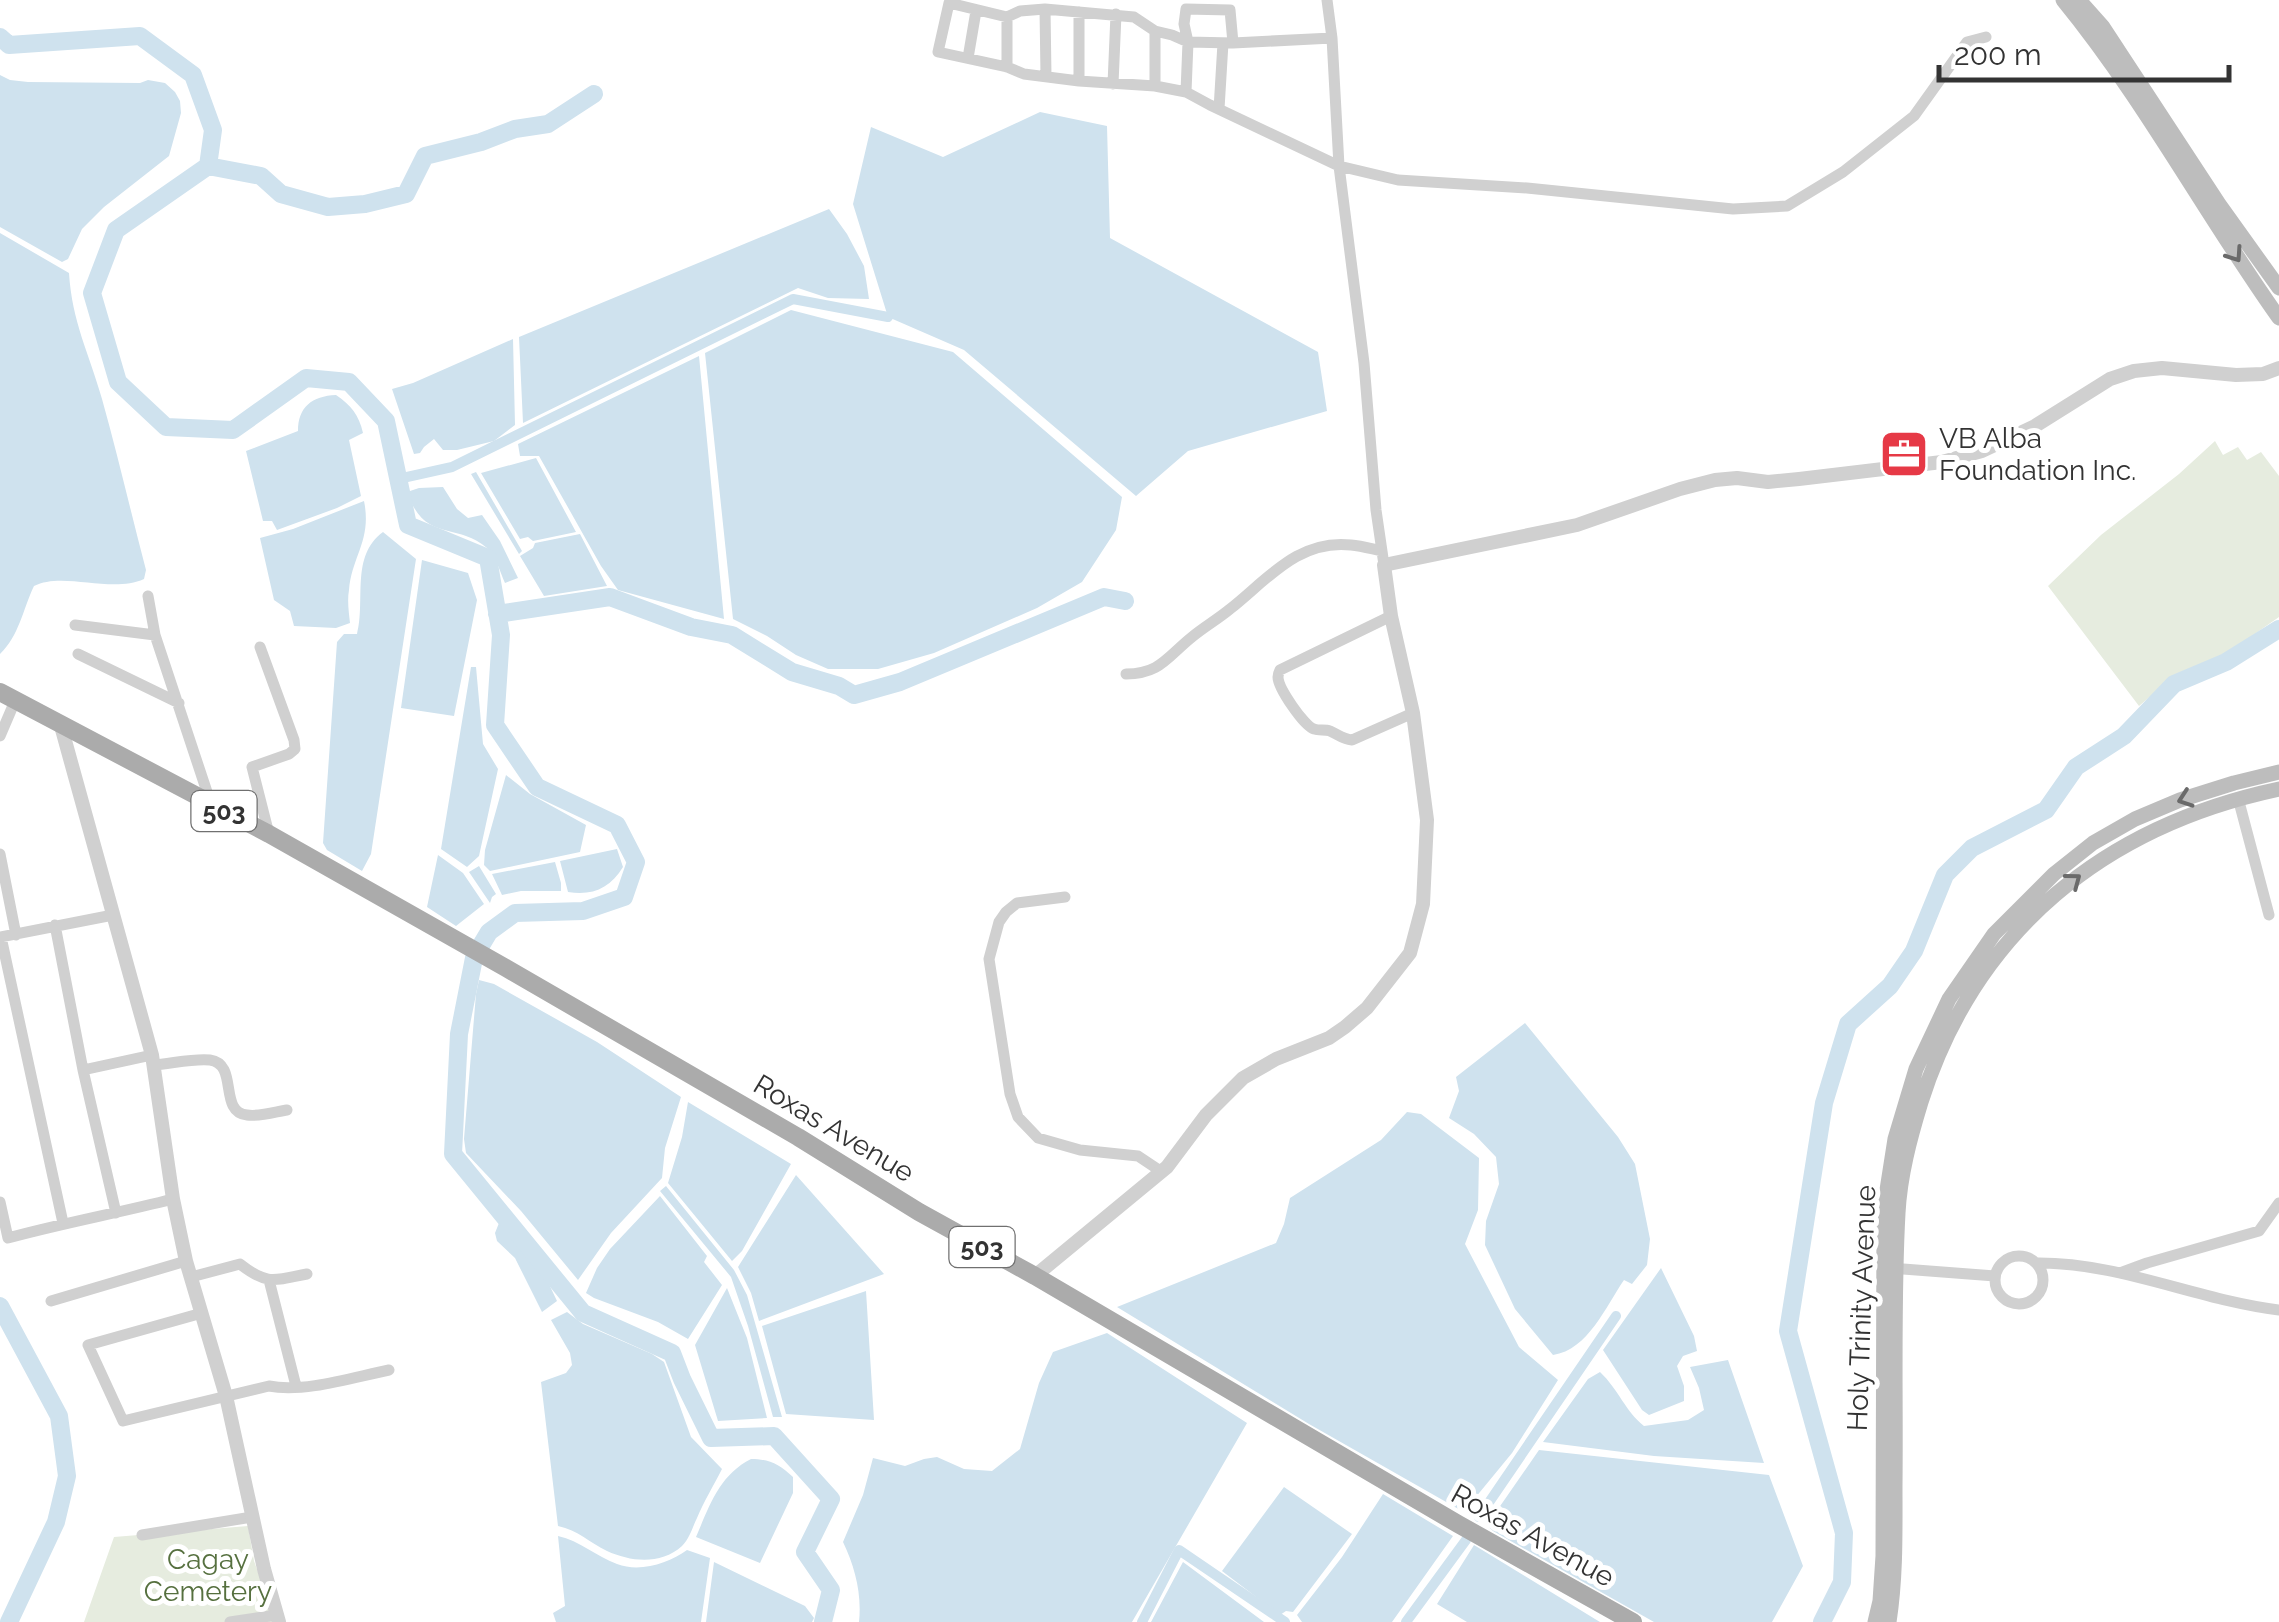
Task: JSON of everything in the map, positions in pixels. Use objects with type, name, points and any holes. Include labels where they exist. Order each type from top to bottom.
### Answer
[{"type":"main road","points":[[2063,0],[2092,36],[2279,318]]},
{"type":"main road","points":[[2080,0],[2103,27],[2279,288]]},
{"type":"main road","name":"Roxas Avenue","points":[[8,697],[269,834],[506,968],[798,1137],[919,1212],[1633,1622]]},
{"type":"main road","name":"Holy Trinity Avenue","points":[[1889,1622],[1894,1556],[1890,1268],[1884,1208],[1895,1139],[1916,1069],[1949,999],[1994,934],[2054,874],[2093,843],[2135,818],[2234,782],[2279,772]]},
{"type":"main road","name":"Holy Trinity Avenue","points":[[1876,1622],[1883,1556],[1890,1268],[1898,1209],[1908,1145],[1930,1075],[1960,1006],[2003,945],[2064,886],[2109,854],[2187,816],[2279,789]]},
{"type":"street","points":[[1034,1276],[1162,1172],[1224,1096],[1261,1066],[1329,1038],[1366,1008],[1410,953],[1423,904],[1428,820],[1376,510],[1364,363],[1339,166],[1327,0]]},
{"type":"street","points":[[1332,38],[1188,42],[1155,31],[1134,17],[1116,14],[1045,10],[1020,11],[1007,17],[949,3],[938,52],[1024,74],[1186,92],[1339,166],[1398,180],[1527,188],[1734,209],[1787,206],[1844,172],[1914,116],[1967,42],[1986,38]]},
{"type":"street","points":[[1186,92],[1186,9],[1230,10],[1219,110]]},
{"type":"street","points":[[1045,10],[1046,76]]},
{"type":"street","points":[[968,58],[976,11]]},
{"type":"street","points":[[1078,12],[1079,81]]},
{"type":"street","points":[[1113,84],[1116,14]]},
{"type":"street","points":[[1007,17],[1007,67]]},
{"type":"street","points":[[1155,31],[1155,86]]},
{"type":"street","points":[[1126,674],[1154,670],[1293,557],[1335,545],[1349,544],[1383,558],[1578,526],[1715,480],[1768,482],[1942,462],[1982,450],[2035,426],[2110,379],[2134,371],[2162,368],[2236,376],[2264,374],[2279,368]]},
{"type":"street","points":[[148,596],[155,635],[211,804]]},
{"type":"street","points":[[1392,616],[1280,670],[1278,682],[1308,726],[1344,740],[1413,714]]},
{"type":"street","points":[[75,624],[155,635]]},
{"type":"street","points":[[260,647],[295,749],[252,767],[269,834]]},
{"type":"street","points":[[78,654],[179,703]]},
{"type":"street","points":[[0,736],[8,697]]},
{"type":"street","points":[[61,726],[153,1060],[186,1260],[226,1396],[278,1618],[230,1622]]},
{"type":"street","points":[[2238,798],[2269,915]]},
{"type":"street","points":[[0,854],[16,934]]},
{"type":"street","points":[[1065,896],[1017,903],[999,922],[989,959],[1010,1094],[1018,1116],[1038,1138],[1080,1150],[1138,1156],[1162,1172]]},
{"type":"street","points":[[63,1223],[0,937],[113,914]]},
{"type":"street","points":[[55,925],[82,1070],[116,1213]]},
{"type":"street","points":[[82,1070],[153,1060],[210,1060],[226,1073],[230,1097],[240,1113],[248,1116],[287,1110]]},
{"type":"street","points":[[0,1202],[8,1238],[173,1199]]},
{"type":"street","points":[[2120,1273],[2259,1231],[2279,1203]]},
{"type":"street","points":[[2036,1263],[2043,1279],[2042,1288],[2031,1302],[2013,1304],[1999,1294],[1995,1276],[1999,1268],[2010,1258],[2022,1256],[2036,1263],[2064,1263],[2120,1273],[2241,1305],[2279,1310]]},
{"type":"street","points":[[51,1302],[186,1260]]},
{"type":"street","points":[[191,1277],[240,1264],[260,1279],[308,1274]]},
{"type":"street","points":[[1890,1268],[1995,1276]]},
{"type":"street","points":[[270,1280],[296,1386]]},
{"type":"street","points":[[202,1313],[88,1345],[123,1421],[269,1386],[281,1388],[389,1370]]},
{"type":"street","points":[[142,1536],[252,1517]]},
{"type":"green space","points":[[2215,441],[2223,455],[2238,447],[2247,460],[2261,452],[2279,476],[2279,617],[2213,663],[2172,678],[2139,706],[2048,586],[2101,535]]},
{"type":"green space","name":"Cagay Cemetery","points":[[248,1526],[254,1561],[276,1622],[84,1622],[114,1537]]},
{"type":"water","points":[[0,75],[28,82],[148,80],[165,83],[180,101],[181,113],[169,156],[104,207],[82,229],[68,259],[62,262],[0,227]]},
{"type":"water","points":[[1040,112],[1107,126],[1110,238],[1318,352],[1327,411],[1188,451],[1136,496],[964,350],[888,317],[853,204],[871,127],[943,157]]},
{"type":"water","points":[[829,209],[864,266],[869,299],[828,298],[798,288],[523,423],[519,337]]},
{"type":"water","points":[[0,233],[69,273],[77,322],[102,399],[146,570],[144,579],[131,583],[59,581],[34,586],[16,631],[0,654]]},
{"type":"water","points":[[791,310],[953,352],[1122,497],[1116,530],[1082,582],[1037,608],[934,653],[878,669],[828,669],[733,619],[705,353]]},
{"type":"water","points":[[513,339],[515,425],[494,441],[443,450],[434,439],[414,454],[392,389]]},
{"type":"water","points":[[699,356],[724,619],[618,590],[539,456],[520,456],[518,444]]},
{"type":"water","points":[[336,395],[354,411],[363,433],[349,440],[361,496],[277,530],[272,521],[263,521],[246,451],[298,431],[308,404]]},
{"type":"water","points":[[536,458],[576,532],[533,541],[528,537],[520,539],[481,473]]},
{"type":"water","points":[[476,472],[522,551],[519,554],[471,474]]},
{"type":"water","points":[[443,487],[468,518],[482,515],[518,578],[505,583],[487,548],[423,519],[407,492]]},
{"type":"water","points":[[364,501],[364,537],[348,594],[350,623],[336,628],[294,626],[290,611],[274,600],[260,538]]},
{"type":"water","points":[[383,532],[416,559],[371,854],[362,871],[327,850],[323,843],[337,642],[344,634],[357,634],[366,553]]},
{"type":"water","points":[[580,534],[607,586],[544,596],[520,556],[535,543]]},
{"type":"water","points":[[422,560],[468,573],[477,600],[454,716],[401,708]]},
{"type":"water","points":[[471,667],[476,667],[483,744],[498,769],[479,856],[467,867],[441,849]]},
{"type":"water","points":[[506,775],[530,794],[586,825],[580,852],[490,871],[484,865]]},
{"type":"water","points":[[617,849],[623,867],[612,880],[593,891],[568,892],[560,861]]},
{"type":"water","points":[[438,855],[463,873],[484,904],[456,926],[427,907]]},
{"type":"water","points":[[555,862],[561,891],[502,895],[492,874]]},
{"type":"water","points":[[479,866],[496,894],[490,903],[469,872]]},
{"type":"water","points":[[479,980],[494,984],[597,1042],[681,1097],[665,1148],[662,1178],[611,1233],[578,1280],[466,1153],[464,1139]]},
{"type":"water","points":[[1525,1023],[1618,1137],[1635,1164],[1650,1239],[1647,1265],[1632,1284],[1624,1280],[1586,1336],[1553,1355],[1515,1309],[1485,1245],[1486,1221],[1499,1184],[1496,1157],[1474,1134],[1449,1118],[1459,1091],[1456,1077]]},
{"type":"water","points":[[688,1102],[791,1164],[742,1251],[732,1261],[668,1183]]},
{"type":"water","points":[[1407,1112],[1421,1114],[1479,1158],[1478,1210],[1465,1244],[1519,1347],[1558,1380],[1512,1453],[1462,1511],[1117,1307],[1276,1243],[1290,1198],[1381,1140]]},
{"type":"water","points":[[796,1175],[884,1274],[759,1321],[738,1267]]},
{"type":"water","points":[[666,1186],[734,1270],[747,1295],[782,1417],[773,1417],[731,1277],[660,1191]]},
{"type":"water","points":[[660,1196],[707,1256],[704,1262],[722,1285],[688,1339],[658,1322],[586,1293],[610,1249]]},
{"type":"water","points":[[499,1223],[547,1280],[557,1301],[542,1312],[515,1258],[497,1241]]},
{"type":"water","points":[[1661,1268],[1694,1336],[1697,1351],[1683,1356],[1677,1366],[1684,1401],[1649,1415],[1603,1350]]},
{"type":"water","points":[[727,1288],[747,1338],[767,1418],[718,1421],[695,1345]]},
{"type":"water","points":[[866,1291],[874,1420],[786,1414],[762,1326]]},
{"type":"water","points":[[567,1312],[583,1324],[664,1362],[691,1437],[722,1469],[687,1540],[665,1556],[646,1560],[626,1558],[558,1526],[541,1382],[566,1373],[572,1365],[570,1353],[551,1320]]},
{"type":"water","points":[[1107,1333],[1247,1423],[1132,1622],[859,1622],[857,1581],[843,1542],[863,1495],[873,1458],[905,1466],[937,1457],[964,1469],[992,1471],[1020,1449],[1039,1383],[1053,1352]]},
{"type":"water","points":[[1728,1360],[1764,1463],[1654,1456],[1543,1442],[1588,1379],[1600,1372],[1644,1426],[1688,1420],[1704,1410],[1690,1367]]},
{"type":"water","points":[[1539,1450],[1769,1475],[1803,1566],[1772,1622],[1654,1622],[1493,1531],[1487,1525]]},
{"type":"water","points":[[751,1459],[774,1463],[793,1477],[793,1493],[760,1563],[696,1537],[723,1483]]},
{"type":"water","points":[[1284,1487],[1352,1534],[1293,1612],[1280,1615],[1222,1571]]},
{"type":"water","points":[[1383,1494],[1453,1536],[1392,1622],[1302,1622],[1297,1615],[1342,1557]]},
{"type":"water","points":[[558,1536],[626,1567],[654,1565],[687,1550],[710,1558],[701,1622],[556,1622],[553,1613],[565,1606]]},
{"type":"water","points":[[1474,1545],[1600,1622],[1467,1622],[1437,1604]]},
{"type":"water","points":[[714,1562],[805,1606],[814,1618],[812,1622],[706,1622]]},
{"type":"water","points":[[1183,1562],[1264,1622],[1151,1622]]},
{"type":"waterway","points":[[0,37],[9,45],[140,36],[193,75],[213,130],[208,166],[116,230],[92,293],[118,382],[166,427],[233,430],[306,378],[349,382],[386,421],[408,525],[488,558],[501,635],[495,725],[537,787],[617,825],[636,862],[624,897],[583,911],[515,913],[489,932],[480,947]]},
{"type":"waterway","points":[[208,166],[261,176],[281,194],[328,207],[365,204],[406,194],[425,156],[515,129],[548,124],[594,94]]},
{"type":"waterway","points":[[398,479],[452,467],[793,299],[888,317]]},
{"type":"waterway","points":[[497,614],[610,597],[691,627],[732,635],[792,672],[839,686],[854,695],[900,682],[1104,597],[1125,601]]},
{"type":"waterway","points":[[1822,1622],[1842,1582],[1844,1533],[1788,1331],[1824,1103],[1848,1024],[1890,986],[1914,951],[1945,875],[1972,848],[2046,810],[2076,767],[2124,736],[2174,684],[2226,662],[2279,629]]},
{"type":"waterway","points":[[474,958],[459,1034],[453,1154],[583,1313],[672,1353],[711,1438],[774,1436],[831,1499],[805,1552],[831,1590],[823,1622]]},
{"type":"waterway","points":[[0,1306],[59,1416],[67,1476],[56,1522],[9,1622]]},
{"type":"waterway","points":[[1479,1517],[1616,1316]]},
{"type":"waterway","points":[[1406,1622],[1466,1540]]},
{"type":"waterway","points":[[1142,1622],[1179,1550],[1285,1622]]},
{"type":"place","name":"VB Alba Foundation Inc.","points":[[1904,454]]}]
